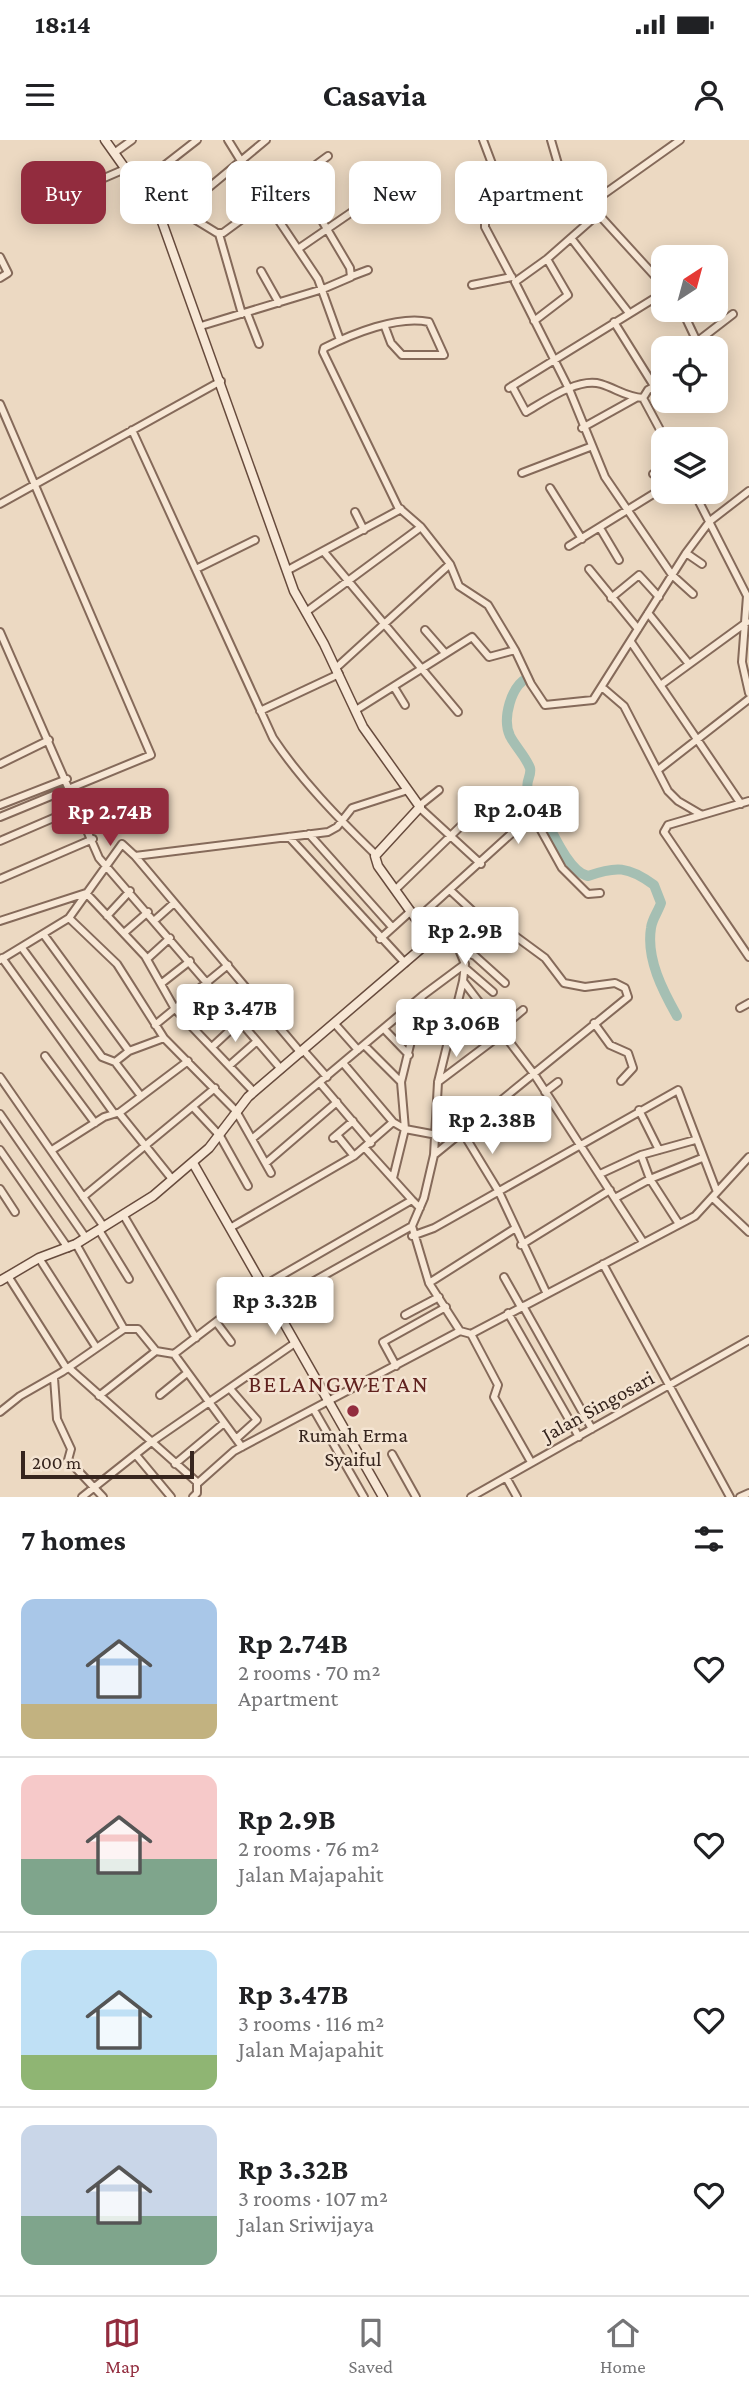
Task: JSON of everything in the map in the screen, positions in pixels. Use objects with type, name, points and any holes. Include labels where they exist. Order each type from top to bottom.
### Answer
[{"type":"street","points":[[105,140],[120,162]]},
{"type":"street","points":[[114,153],[132,140]]},
{"type":"street","points":[[170,161],[197,140]]},
{"type":"street","points":[[229,140],[240,160]]},
{"type":"street","points":[[212,184],[266,140]]},
{"type":"street","points":[[483,140],[491,161]]},
{"type":"street","points":[[551,140],[560,161]]},
{"type":"street","points":[[607,192],[680,140]]},
{"type":"street","points":[[322,161],[328,156]]},
{"type":"street","points":[[298,248],[327,232],[349,215]]},
{"type":"street","points":[[162,224],[221,381],[294,591],[338,671],[369,737],[420,807],[481,864]]},
{"type":"street","points":[[202,224],[219,234],[244,314],[259,344]]},
{"type":"street","points":[[219,234],[234,224]]},
{"type":"street","points":[[281,224],[323,289],[340,340]]},
{"type":"street","points":[[323,224],[352,276]]},
{"type":"street","points":[[485,224],[554,358],[605,477],[673,575],[693,594]]},
{"type":"street","points":[[472,285],[513,279],[547,259],[587,224]]},
{"type":"street","points":[[605,224],[651,272]]},
{"type":"street","points":[[571,238],[629,313]]},
{"type":"street","points":[[0,257],[8,273],[0,278]]},
{"type":"street","points":[[534,321],[568,295],[547,259]]},
{"type":"street","points":[[201,326],[323,289],[368,270]]},
{"type":"street","points":[[261,271],[279,303]]},
{"type":"street","points":[[651,300],[510,387],[525,412],[549,395],[597,383],[640,398],[658,427]]},
{"type":"street","points":[[709,336],[733,314]]},
{"type":"street","points":[[385,327],[391,342],[402,355],[444,355],[427,321],[404,321],[340,340],[325,347],[323,352],[384,482],[401,509],[421,527],[450,564],[459,586],[488,605],[542,703],[550,705],[593,700],[686,553],[710,521],[749,491]]},
{"type":"street","points":[[614,322],[651,381]]},
{"type":"street","points":[[0,504],[221,381]]},
{"type":"street","points":[[582,428],[640,398],[651,389]]},
{"type":"street","points":[[0,404],[151,755],[0,817]]},
{"type":"street","points":[[132,430],[260,711],[287,760],[375,854],[378,866],[430,936],[481,960],[505,983]]},
{"type":"street","points":[[522,473],[590,447]]},
{"type":"street","points":[[550,488],[582,539]]},
{"type":"street","points":[[569,546],[651,496]]},
{"type":"street","points":[[701,504],[747,596],[742,662],[749,693]]},
{"type":"street","points":[[288,570],[401,509]]},
{"type":"street","points":[[355,512],[364,530]]},
{"type":"street","points":[[306,612],[421,527]]},
{"type":"street","points":[[600,528],[619,560]]},
{"type":"street","points":[[196,569],[255,540]]},
{"type":"street","points":[[324,552],[458,712]]},
{"type":"street","points":[[686,553],[702,564]]},
{"type":"street","points":[[260,711],[338,671],[450,564]]},
{"type":"street","points":[[589,569],[638,629]]},
{"type":"street","points":[[611,598],[639,575],[659,597]]},
{"type":"street","points":[[648,613],[689,664]]},
{"type":"street","points":[[662,684],[747,622]]},
{"type":"street","points":[[425,630],[445,653]]},
{"type":"street","points":[[0,632],[72,789],[99,858],[170,937],[281,1069]]},
{"type":"street","points":[[356,710],[472,637],[489,657],[515,650]]},
{"type":"street","points":[[631,642],[741,804]]},
{"type":"street","points":[[394,687],[405,705]]},
{"type":"street","points":[[603,688],[624,706],[673,796],[702,815]]},
{"type":"street","points":[[658,770],[749,699]]},
{"type":"street","points":[[0,764],[49,740]]},
{"type":"street","points":[[0,804],[67,779]]},
{"type":"street","points":[[135,856],[328,832],[342,821],[352,808],[408,790]]},
{"type":"street","points":[[375,854],[439,790]]},
{"type":"street","points":[[749,801],[668,825],[664,832],[749,957]]},
{"type":"street","points":[[0,841],[79,807]]},
{"type":"street","points":[[395,890],[466,821]]},
{"type":"street","points":[[417,919],[481,864],[512,833],[536,821],[567,875],[588,894],[600,893]]},
{"type":"street","points":[[309,834],[392,928]]},
{"type":"street","points":[[289,837],[380,939],[405,963]]},
{"type":"street","points":[[0,879],[93,839]]},
{"type":"street","points":[[172,1180],[116,1113],[1,959],[69,918],[122,844],[302,1052],[327,1077]]},
{"type":"street","points":[[107,916],[130,891]]},
{"type":"street","points":[[434,1155],[628,997],[625,988],[615,983],[585,988],[564,984],[545,958],[511,933],[494,930],[451,891]]},
{"type":"street","points":[[86,893],[147,959],[175,1009],[254,1092]]},
{"type":"street","points":[[0,921],[86,893]]},
{"type":"street","points":[[155,920],[174,903]]},
{"type":"street","points":[[380,939],[411,911]]},
{"type":"street","points":[[124,933],[148,912]]},
{"type":"street","points":[[69,918],[117,964],[164,1038],[236,1111],[271,1173]]},
{"type":"street","points":[[44,934],[129,1051]]},
{"type":"street","points":[[192,1497],[197,1493],[197,1483],[68,1369],[4,1279],[39,1258],[72,1246],[124,1216],[172,1180],[220,1136],[236,1111],[254,1092],[431,941],[430,936]]},
{"type":"street","points":[[147,959],[170,937]]},
{"type":"street","points":[[22,948],[100,1055],[115,1062],[141,1096]]},
{"type":"street","points":[[460,952],[465,966],[438,1082],[434,1155],[420,1208],[412,1226],[412,1236],[429,1283],[460,1331]]},
{"type":"street","points":[[162,983],[190,961]]},
{"type":"street","points":[[155,1025],[228,965]]},
{"type":"street","points":[[465,966],[493,992]]},
{"type":"street","points":[[253,1138],[422,996],[465,966]]},
{"type":"street","points":[[463,981],[534,1074],[643,1242]]},
{"type":"street","points":[[393,1178],[405,1129],[401,1082],[422,996]]},
{"type":"street","points":[[192,1026],[223,1000]]},
{"type":"street","points":[[740,1008],[749,1003]]},
{"type":"street","points":[[438,1082],[523,1010]]},
{"type":"street","points":[[212,1047],[240,1021]]},
{"type":"street","points":[[594,1023],[610,1045],[628,1054],[633,1061],[633,1068],[621,1081]]},
{"type":"street","points":[[335,1024],[401,1082]]},
{"type":"street","points":[[384,1029],[409,1055]]},
{"type":"street","points":[[115,1062],[129,1051],[164,1038]]},
{"type":"street","points":[[230,1065],[257,1041]]},
{"type":"street","points":[[45,1056],[95,1123]]},
{"type":"street","points":[[52,1150],[116,1113],[188,1061]]},
{"type":"street","points":[[343,1063],[393,1122],[405,1129],[437,1135]]},
{"type":"street","points":[[0,1077],[83,1197],[129,1279]]},
{"type":"street","points":[[545,1092],[558,1082]]},
{"type":"street","points":[[320,1083],[353,1121],[393,1178],[420,1208]]},
{"type":"street","points":[[83,1197],[215,1088]]},
{"type":"street","points":[[412,1236],[435,1228],[678,1090],[715,1195],[749,1232]]},
{"type":"street","points":[[266,1163],[337,1102]]},
{"type":"street","points":[[193,1107],[220,1136],[248,1186]]},
{"type":"street","points":[[639,1110],[659,1150]]},
{"type":"street","points":[[0,1114],[86,1238]]},
{"type":"street","points":[[353,1121],[335,1137],[354,1156]]},
{"type":"street","points":[[230,1228],[354,1156],[393,1122]]},
{"type":"street","points":[[463,1133],[499,1192],[521,1245],[546,1292]]},
{"type":"street","points":[[600,1174],[641,1156],[695,1140]]},
{"type":"street","points":[[0,1150],[72,1246],[124,1329]]},
{"type":"street","points":[[641,1156],[650,1179],[679,1224]]},
{"type":"street","points":[[197,1483],[242,1447],[329,1400],[460,1331],[471,1334],[679,1224],[706,1208],[749,1157]]},
{"type":"street","points":[[615,1198],[650,1179],[702,1158]]},
{"type":"street","points":[[193,1163],[383,1497]]},
{"type":"street","points":[[0,1189],[15,1212]]},
{"type":"street","points":[[521,1245],[610,1190]]},
{"type":"street","points":[[0,1412],[20,1396],[68,1369],[124,1329],[138,1329],[156,1351],[174,1354],[263,1286],[412,1200]]},
{"type":"street","points":[[124,1216],[196,1338]]},
{"type":"street","points":[[273,1304],[412,1226]]},
{"type":"street","points":[[429,1283],[514,1229]]},
{"type":"street","points":[[39,1258],[96,1347]]},
{"type":"street","points":[[603,1264],[670,1386],[749,1340]]},
{"type":"street","points":[[504,1277],[592,1429]]},
{"type":"street","points":[[405,1315],[439,1297]]},
{"type":"street","points":[[396,1366],[383,1343],[446,1307]]},
{"type":"street","points":[[508,1313],[579,1437]]},
{"type":"street","points":[[216,1322],[231,1342]]},
{"type":"street","points":[[471,1334],[498,1385],[494,1397],[531,1462]]},
{"type":"street","points":[[82,1497],[150,1443],[211,1404],[295,1343]]},
{"type":"street","points":[[99,1396],[156,1351]]},
{"type":"street","points":[[174,1354],[242,1447]]},
{"type":"street","points":[[160,1395],[187,1373]]},
{"type":"street","points":[[54,1378],[57,1419],[71,1448],[68,1460],[103,1497]]},
{"type":"street","name":"Jalan Singosari","points":[[471,1497],[670,1386],[730,1497]]},
{"type":"street","points":[[230,1390],[257,1420],[236,1439]]},
{"type":"street","points":[[314,1410],[364,1497]]},
{"type":"street","points":[[175,1464],[224,1423]]},
{"type":"street","points":[[391,1454],[416,1497]]},
{"type":"street","points":[[136,1455],[171,1497]]},
{"type":"street","points":[[507,1479],[517,1497]]},
{"type":"street","points":[[740,1497],[749,1493]]},
{"type":"waterway","points":[[528,678],[513,695],[507,721],[510,736],[530,768],[528,789],[563,852],[579,872],[588,876],[614,869],[629,871],[654,885],[661,903],[652,925],[650,940],[653,963],[677,1016]]},
{"type":"place","name":"Rumah Erma Syaiful","points":[[353,1411]]},
{"type":"district","name":"BELANGWETAN","points":[[339,1383]]}]
